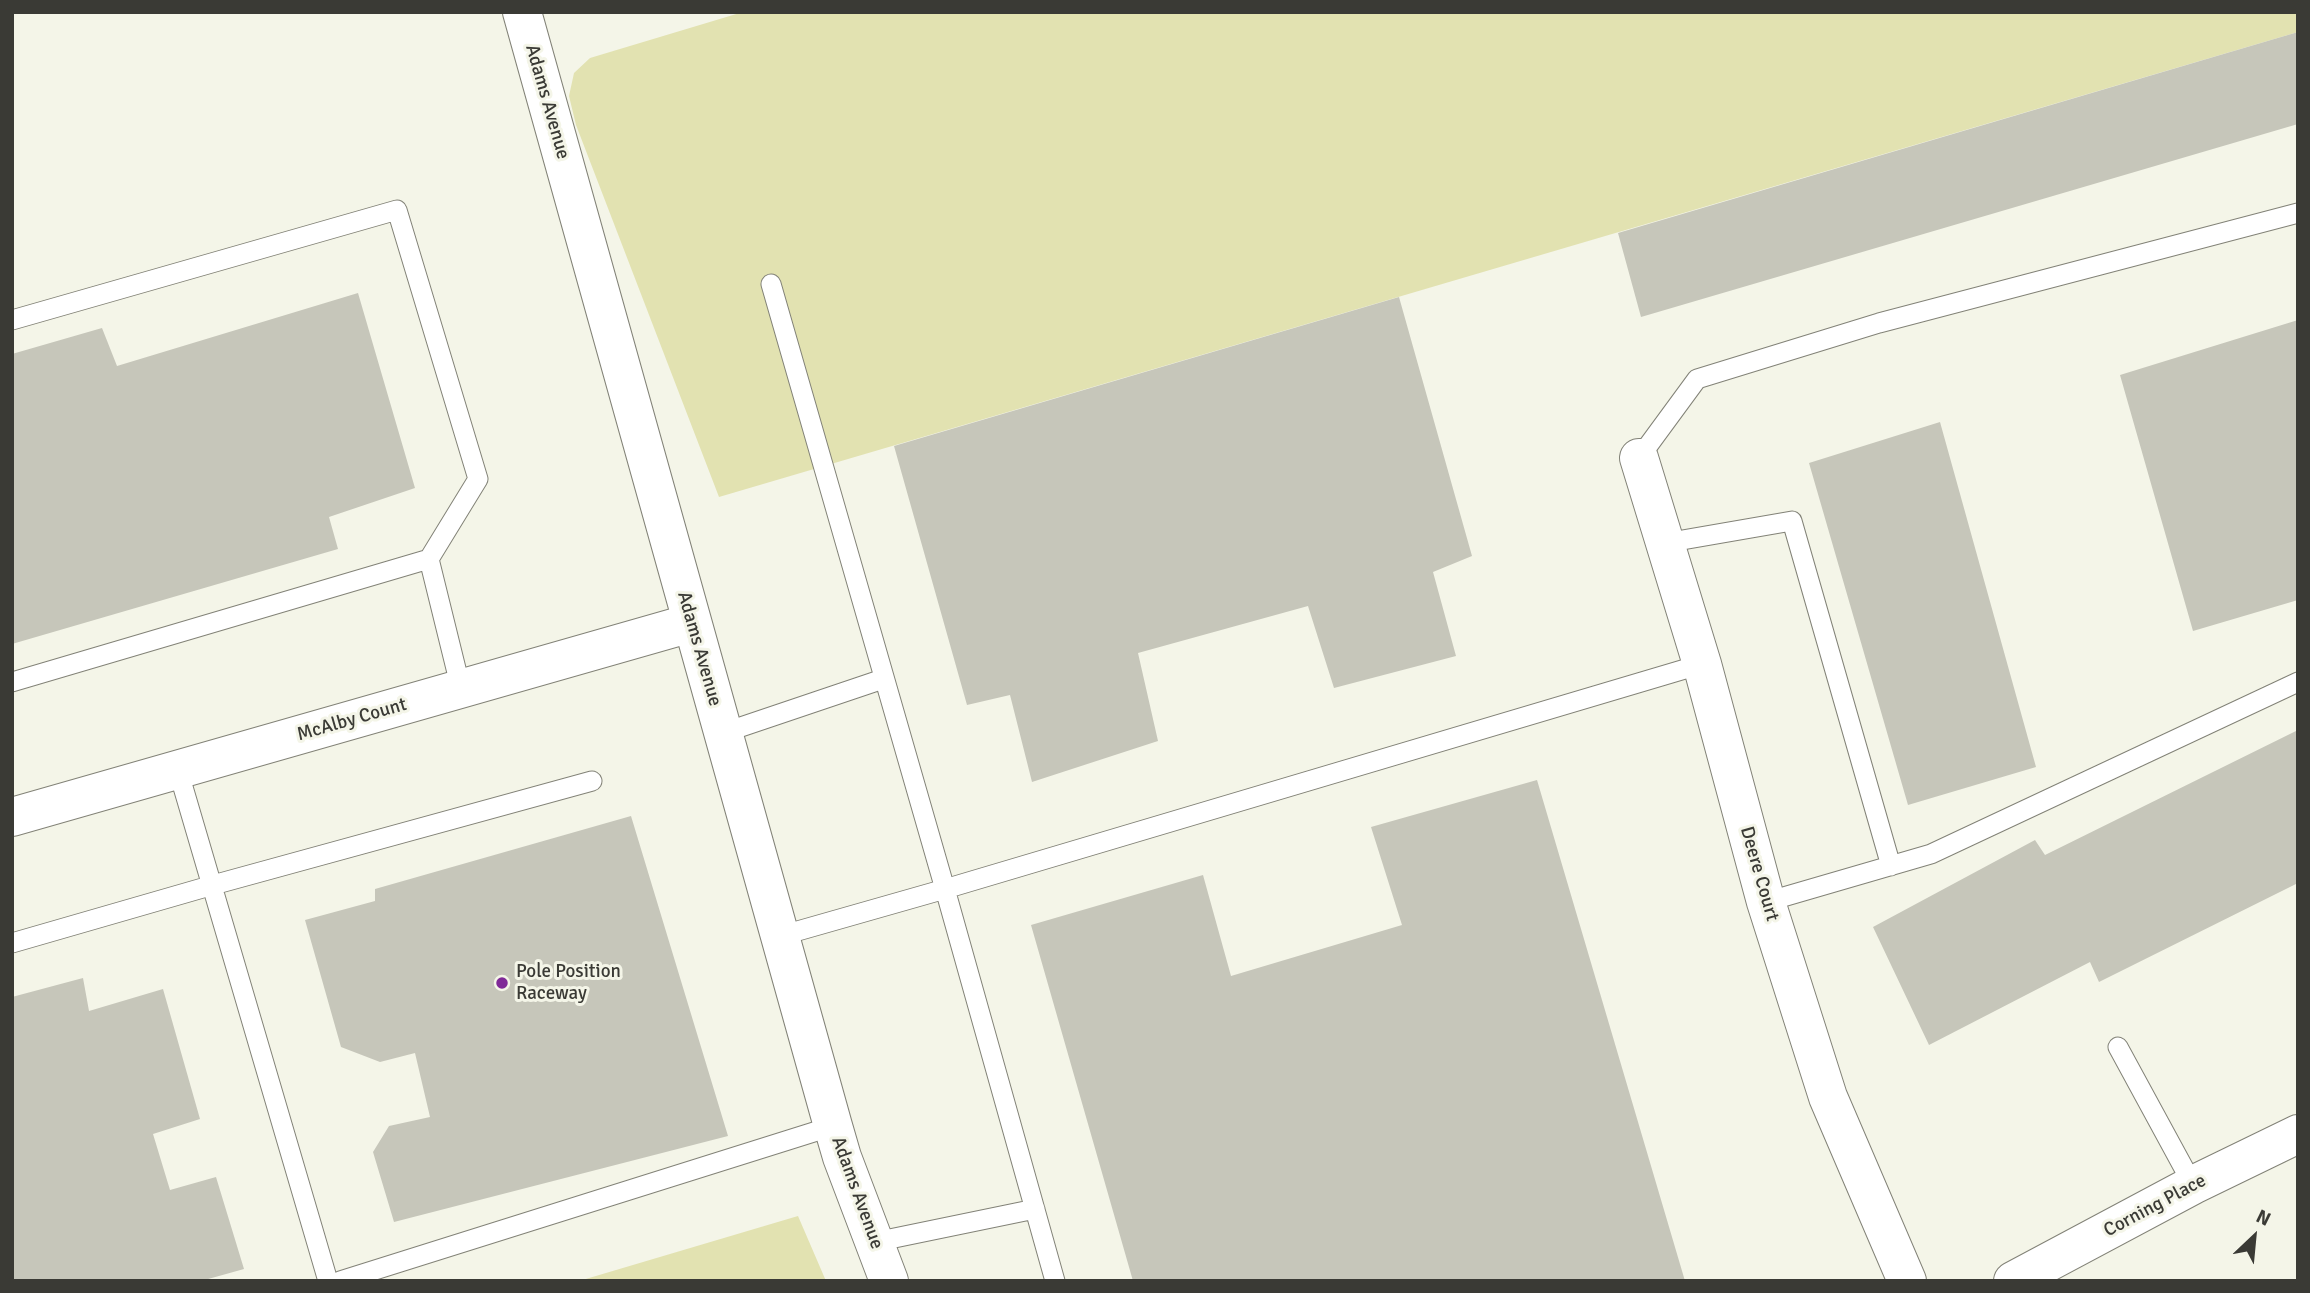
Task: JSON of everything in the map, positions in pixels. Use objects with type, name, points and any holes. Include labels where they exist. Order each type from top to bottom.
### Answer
[{"type":"street","name":"Adams Avenue","points":[[528,14],[691,623],[833,1126],[889,1281]]},
{"type":"street","name":"Deere Court","points":[[1639,458],[1702,664],[1766,902],[1828,1097],[1907,1281]]},
{"type":"street","name":"McAlby Count","points":[[12,817],[691,623]]},
{"type":"street","name":"Corning Place","points":[[2013,1281],[2193,1185],[2298,1134]]},
{"type":"lane","points":[[12,320],[397,210],[478,479],[429,559],[12,682]]},
{"type":"lane","points":[[1639,458],[1697,379],[1879,323],[2298,213]]},
{"type":"lane","points":[[771,284],[1055,1281]]},
{"type":"lane","points":[[1665,543],[1792,521],[1891,866]]},
{"type":"lane","points":[[429,559],[461,688]]},
{"type":"lane","points":[[780,936],[1702,664]]},
{"type":"lane","points":[[723,733],[883,679]]},
{"type":"lane","points":[[1766,902],[1931,854],[2298,682]]},
{"type":"lane","points":[[178,770],[328,1281]]},
{"type":"lane","points":[[12,943],[213,885],[592,782]]},
{"type":"lane","points":[[2118,1047],[2193,1185]]},
{"type":"lane","points":[[340,1281],[833,1126]]},
{"type":"lane","points":[[876,1242],[1035,1209]]},
{"type":"green space","points":[[743,12],[2298,12],[2298,32],[719,497],[576,125],[569,96],[574,73],[590,58]]},
{"type":"green space","points":[[798,1216],[826,1281],[579,1281]]},
{"type":"building","points":[[2298,32],[2298,124],[1641,317],[1618,233]]},
{"type":"building","points":[[358,293],[415,488],[329,517],[338,549],[12,644],[12,354],[102,328],[117,366]]},
{"type":"building","points":[[1399,297],[1472,556],[1433,572],[1456,656],[1334,688],[1308,606],[1138,653],[1158,741],[1032,782],[1010,695],[967,705],[894,446]]},
{"type":"building","points":[[2298,320],[2298,600],[2193,631],[2120,375]]},
{"type":"building","points":[[1940,422],[2036,767],[1908,805],[1809,463]]},
{"type":"building","points":[[2298,730],[2298,883],[2099,982],[2090,962],[1929,1045],[1873,927],[2035,840],[2045,855]]},
{"type":"building","points":[[1537,780],[1685,1281],[1133,1281],[1031,925],[1203,875],[1231,976],[1402,925],[1371,827]]},
{"type":"building","name":"Pole Position Raceway","points":[[631,816],[728,1136],[394,1222],[373,1152],[389,1126],[430,1117],[415,1053],[380,1062],[341,1047],[305,920],[375,901],[375,889]]},
{"type":"building","points":[[83,978],[89,1011],[163,989],[200,1119],[153,1134],[170,1190],[216,1177],[244,1269],[201,1281],[12,1281],[12,997]]},
{"type":"place","name":"Pole Position Raceway","points":[[502,983]]}]
